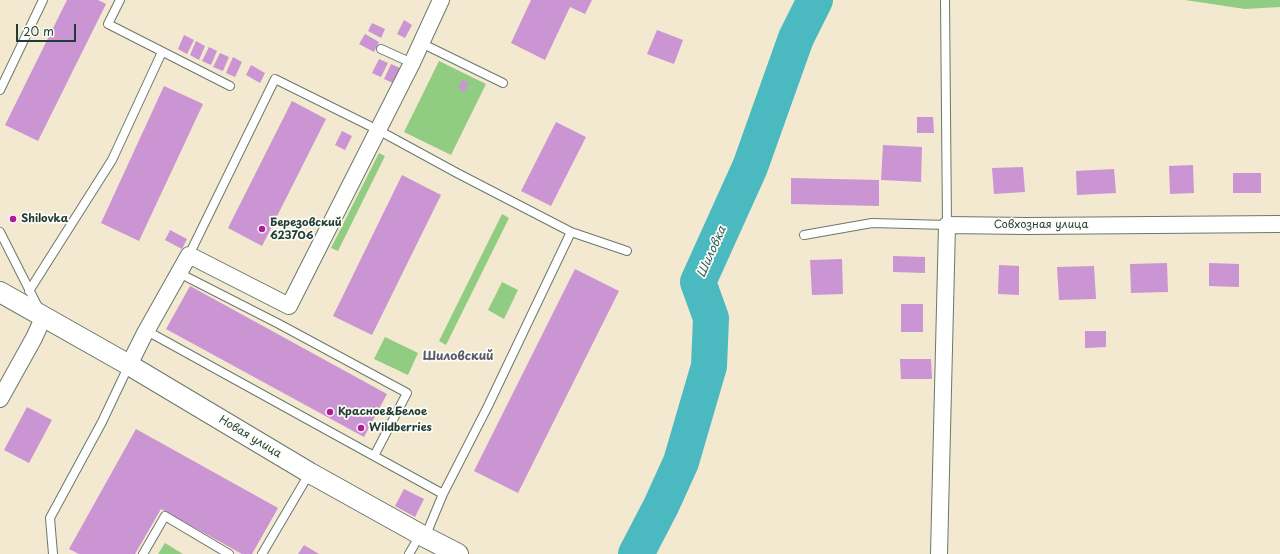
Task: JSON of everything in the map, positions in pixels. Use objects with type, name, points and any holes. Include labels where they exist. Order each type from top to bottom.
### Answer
[{"type":"street","points":[[129,364],[188,255],[289,306],[412,64],[441,0]]},
{"type":"street","name":"Совхозная улица","points":[[947,225],[1280,224]]},
{"type":"street","points":[[939,554],[947,225]]},
{"type":"street","name":"Новая улица","points":[[0,292],[129,364],[310,473],[458,554]]},
{"type":"street","points":[[0,399],[34,338],[44,316]]},
{"type":"lane","points":[[0,90],[43,0]]},
{"type":"lane","points":[[120,0],[108,24],[230,86]]},
{"type":"lane","points":[[945,0],[947,225]]},
{"type":"lane","points":[[421,43],[503,83]]},
{"type":"lane","points":[[381,49],[412,64]]},
{"type":"lane","points":[[29,291],[112,160],[162,52]]},
{"type":"lane","points":[[188,255],[275,79],[378,130],[457,174],[571,232],[627,251]]},
{"type":"lane","name":"Совхозная улица","points":[[804,235],[872,223],[947,225]]},
{"type":"lane","points":[[0,232],[29,291],[44,316]]},
{"type":"lane","points":[[409,554],[423,536],[488,406],[571,232]]},
{"type":"lane","points":[[179,273],[279,324],[407,393],[374,456]]},
{"type":"lane","points":[[147,331],[444,494]]},
{"type":"lane","points":[[53,554],[50,518],[102,422],[129,364]]},
{"type":"lane","points":[[262,554],[310,473]]},
{"type":"lane","points":[[144,554],[165,516],[229,554]]},
{"type":"green space","points":[[1185,0],[1280,0],[1280,7],[1245,9]]},
{"type":"green space","points":[[439,61],[486,84],[451,155],[404,132]]},
{"type":"green space","points":[[379,153],[385,156],[338,251],[331,248]]},
{"type":"green space","points":[[502,214],[509,218],[446,345],[439,341]]},
{"type":"green space","points":[[502,282],[518,290],[504,319],[488,310]]},
{"type":"green space","points":[[385,337],[418,353],[408,375],[374,359]]},
{"type":"green space","points":[[165,543],[183,554],[158,554]]},
{"type":"building","points":[[67,0],[98,0],[106,4],[38,141],[5,125]]},
{"type":"building","points":[[531,0],[592,0],[585,14],[570,7],[545,60],[511,43]]},
{"type":"building","points":[[404,20],[412,25],[405,38],[397,34]]},
{"type":"building","points":[[372,23],[385,29],[381,38],[368,31]]},
{"type":"building","points":[[657,30],[683,40],[674,64],[647,54]]},
{"type":"building","points":[[365,34],[379,42],[374,52],[359,44]]},
{"type":"building","points":[[184,35],[194,40],[187,54],[178,49]]},
{"type":"building","points":[[196,41],[205,46],[199,60],[190,55]]},
{"type":"building","points":[[209,47],[217,51],[211,65],[202,61]]},
{"type":"building","points":[[220,53],[229,57],[223,71],[213,67]]},
{"type":"building","points":[[233,57],[242,62],[235,77],[226,73]]},
{"type":"building","points":[[379,59],[388,63],[381,77],[372,73]]},
{"type":"building","points":[[391,64],[400,68],[393,83],[384,79]]},
{"type":"building","points":[[251,65],[265,73],[260,83],[246,75]]},
{"type":"building","points":[[462,80],[469,83],[464,92],[458,88]]},
{"type":"building","points":[[164,86],[203,104],[139,241],[101,223]]},
{"type":"building","points":[[292,101],[326,119],[262,246],[228,228]]},
{"type":"building","points":[[917,117],[933,117],[934,133],[917,133]]},
{"type":"building","points":[[556,122],[586,137],[551,206],[521,191]]},
{"type":"building","points":[[342,131],[352,136],[345,150],[335,145]]},
{"type":"building","points":[[883,145],[922,147],[921,182],[881,180]]},
{"type":"building","points":[[1193,165],[1194,193],[1170,194],[1169,166]]},
{"type":"building","points":[[1023,167],[1025,192],[994,194],[992,168]]},
{"type":"building","points":[[1114,169],[1116,193],[1077,195],[1076,171]]},
{"type":"building","points":[[1233,173],[1261,173],[1261,193],[1233,193]]},
{"type":"building","points":[[402,175],[441,195],[372,335],[333,316]]},
{"type":"building","points":[[791,178],[879,180],[879,206],[791,204]]},
{"type":"building","points":[[170,230],[187,239],[182,249],[165,240]]},
{"type":"building","points":[[893,256],[925,257],[925,273],[893,272]]},
{"type":"building","points":[[842,259],[843,294],[812,295],[810,260]]},
{"type":"building","points":[[1167,263],[1168,292],[1131,293],[1130,264]]},
{"type":"building","points":[[1209,263],[1239,264],[1239,287],[1209,286]]},
{"type":"building","points":[[999,265],[1019,266],[1019,295],[998,294]]},
{"type":"building","points":[[1094,266],[1096,299],[1059,300],[1057,267]]},
{"type":"building","points":[[575,269],[619,291],[518,493],[474,471]]},
{"type":"building","points":[[190,286],[387,394],[364,437],[166,329]]},
{"type":"building","points":[[901,304],[923,304],[923,332],[901,332]]},
{"type":"building","points":[[1085,331],[1106,331],[1106,347],[1085,348]]},
{"type":"building","points":[[900,359],[931,359],[932,379],[901,379]]},
{"type":"building","points":[[27,407],[52,420],[29,463],[4,450]]},
{"type":"building","points":[[136,429],[278,508],[252,554],[242,554],[161,509],[135,554],[79,554],[69,549]]},
{"type":"building","points":[[404,489],[424,499],[415,517],[395,506]]},
{"type":"building","points":[[304,545],[319,554],[298,554]]},
{"type":"waterway","name":"Шиловка","points":[[636,554],[661,506],[681,462],[709,366],[711,318],[698,282],[750,167],[796,38],[815,0]]},
{"type":"place","name":"Shilovka","points":[[13,219]]},
{"type":"place","name":"Березовский 623706","points":[[262,229]]},
{"type":"place","name":"Красное&Белое","points":[[330,412]]},
{"type":"place","name":"Wildberries","points":[[361,428]]},
{"type":"district","name":"Шиловский","points":[[458,357]]}]
